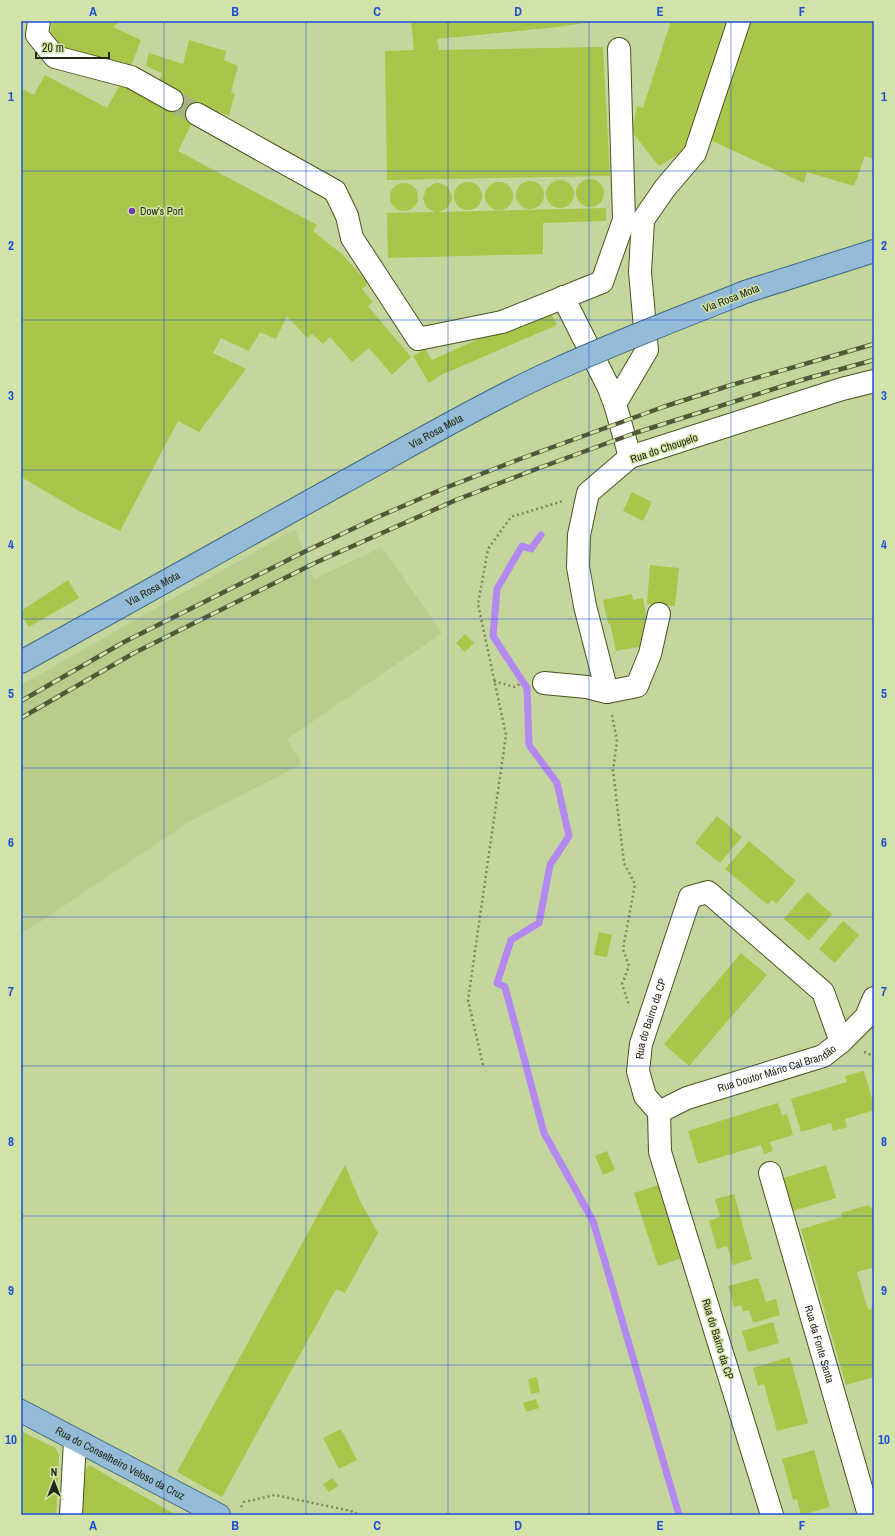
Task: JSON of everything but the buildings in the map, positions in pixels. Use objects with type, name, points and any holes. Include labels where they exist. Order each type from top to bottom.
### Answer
[{"type":"main road","name":"Via Rosa Mota","points":[[21,662],[473,411],[540,377],[603,348],[748,290],[874,251]]},
{"type":"main road","name":"Rua do Conselheiro Veloso da Cruz","points":[[21,1411],[219,1515]]},
{"type":"street","points":[[39,21],[36,36],[55,57],[131,77],[172,100]]},
{"type":"street","points":[[615,404],[647,350],[640,272],[643,220],[665,188],[694,153],[739,21]]},
{"type":"street","points":[[197,114],[335,191],[347,216],[352,238],[418,339],[502,322],[602,282],[624,220],[619,49]]},
{"type":"street","points":[[563,297],[608,386],[615,404],[630,457]]},
{"type":"street","name":"Rua do Choupelo","points":[[588,493],[630,457],[874,380]]},
{"type":"street","points":[[588,493],[579,535],[578,567],[607,692]]},
{"type":"street","points":[[544,683],[587,687],[607,692],[637,686],[650,654],[659,614]]},
{"type":"street","name":"Rua do Bairro da CP","points":[[772,1515],[660,1152],[659,1112],[645,1096],[638,1071],[641,1044],[690,897],[708,892],[823,992],[841,1042]]},
{"type":"street","name":"Rua Doutor Mário Cal Brandão","points":[[659,1112],[687,1098],[823,1056],[841,1042],[866,1017],[874,998]]},
{"type":"street","name":"Rua da Fonte Santa","points":[[770,1173],[869,1515]]},
{"type":"street","points":[[71,1515],[75,1440]]},
{"type":"path","points":[[483,1065],[468,1000],[506,735],[478,604],[488,549],[511,517],[588,493]]},
{"type":"path","points":[[494,681],[514,687]]},
{"type":"path","points":[[607,692],[617,741],[613,770],[624,864],[634,884],[623,949],[629,966],[622,984],[629,1006]]},
{"type":"path","points":[[241,1508],[244,1502],[275,1495],[351,1511],[360,1515]]},
{"type":"shaded area","points":[[295,529],[314,579],[382,547],[442,633],[287,739],[302,764],[189,822],[34,926],[21,932],[21,685]]},
{"type":"waterway","points":[[541,535],[531,549],[522,546],[497,589],[493,636],[527,688],[529,745],[557,783],[569,836],[550,865],[539,923],[511,940],[497,983],[505,987],[544,1133],[593,1221],[679,1515]]},
{"type":"tunnel","points":[[172,100],[197,114]]},
{"type":"railway","points":[[21,701],[124,642],[310,549],[380,516],[445,488],[663,407],[728,386],[874,344]]},
{"type":"railway","points":[[21,718],[134,653],[317,562],[456,500],[635,433],[805,379],[874,360]]},
{"type":"place","name":"Dow's Port","points":[[132,211]]}]
